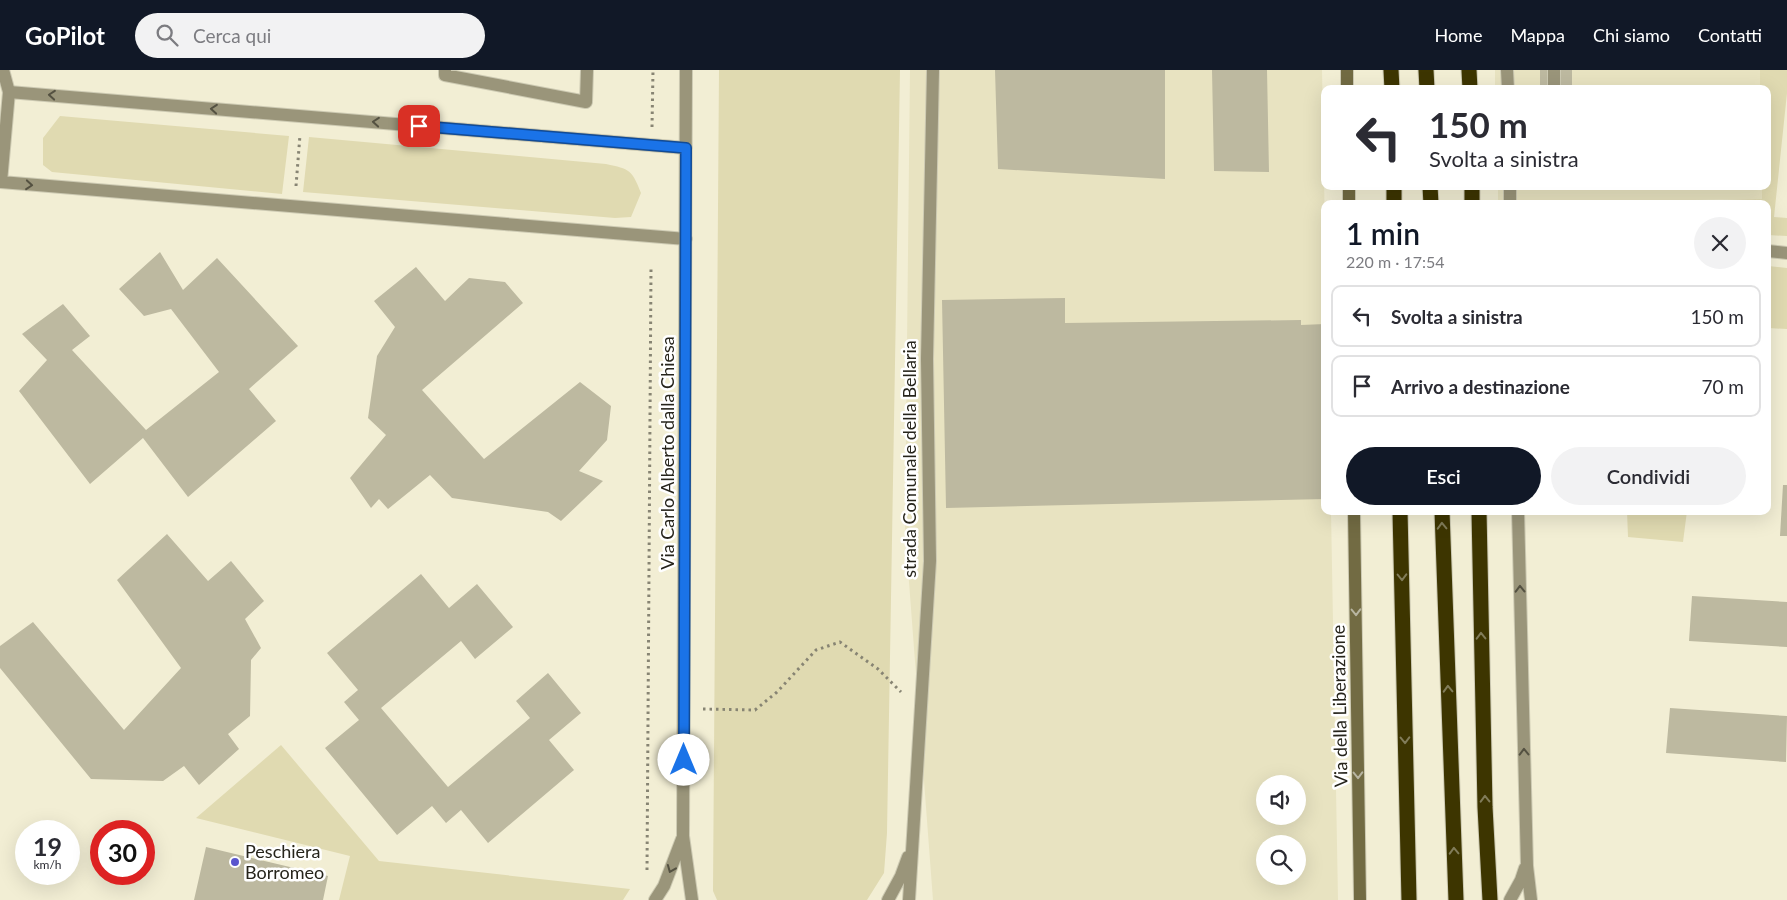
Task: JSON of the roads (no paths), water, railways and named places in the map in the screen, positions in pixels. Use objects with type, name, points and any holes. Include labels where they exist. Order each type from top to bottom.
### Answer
[{"type":"highway","points":[[1391,70],[1392,85]]},
{"type":"highway","points":[[1426,70],[1427,85]]},
{"type":"highway","points":[[1469,70],[1470,85]]},
{"type":"highway","points":[[1400,515],[1409,900]]},
{"type":"highway","points":[[1442,515],[1456,900]]},
{"type":"highway","points":[[1479,515],[1485,807],[1490,900]]},
{"type":"street","points":[[4,70],[9,92],[0,183],[686,240]]},
{"type":"street","points":[[444,70],[445,75],[586,102],[587,70]]},
{"type":"street","name":"Via Carlo Alberto dalla Chiesa","points":[[686,70],[683,836],[692,900]]},
{"type":"street","name":"strada Comunale della Bellaria","points":[[912,847],[930,561],[926,359],[933,70]]},
{"type":"street","points":[[1347,70],[1347,85]]},
{"type":"street","points":[[1507,70],[1508,85]]},
{"type":"street","points":[[1554,70],[1554,85]]},
{"type":"street","points":[[9,92],[686,148]]},
{"type":"street","points":[[1771,251],[1787,253]]},
{"type":"street","name":"Via della Liberazione","points":[[1354,515],[1360,900]]},
{"type":"street","points":[[1518,515],[1527,853],[1531,900]]},
{"type":"street","name":"Via Carlo Alberto dalla Chiesa","points":[[655,900],[664,886],[683,836]]},
{"type":"street","points":[[888,900],[901,876],[912,847]]},
{"type":"street","points":[[909,900],[912,847]]},
{"type":"street","points":[[1510,900],[1521,880],[1527,853]]},
{"type":"place","name":"Peschiera Borromeo","points":[[235,862]]}]
